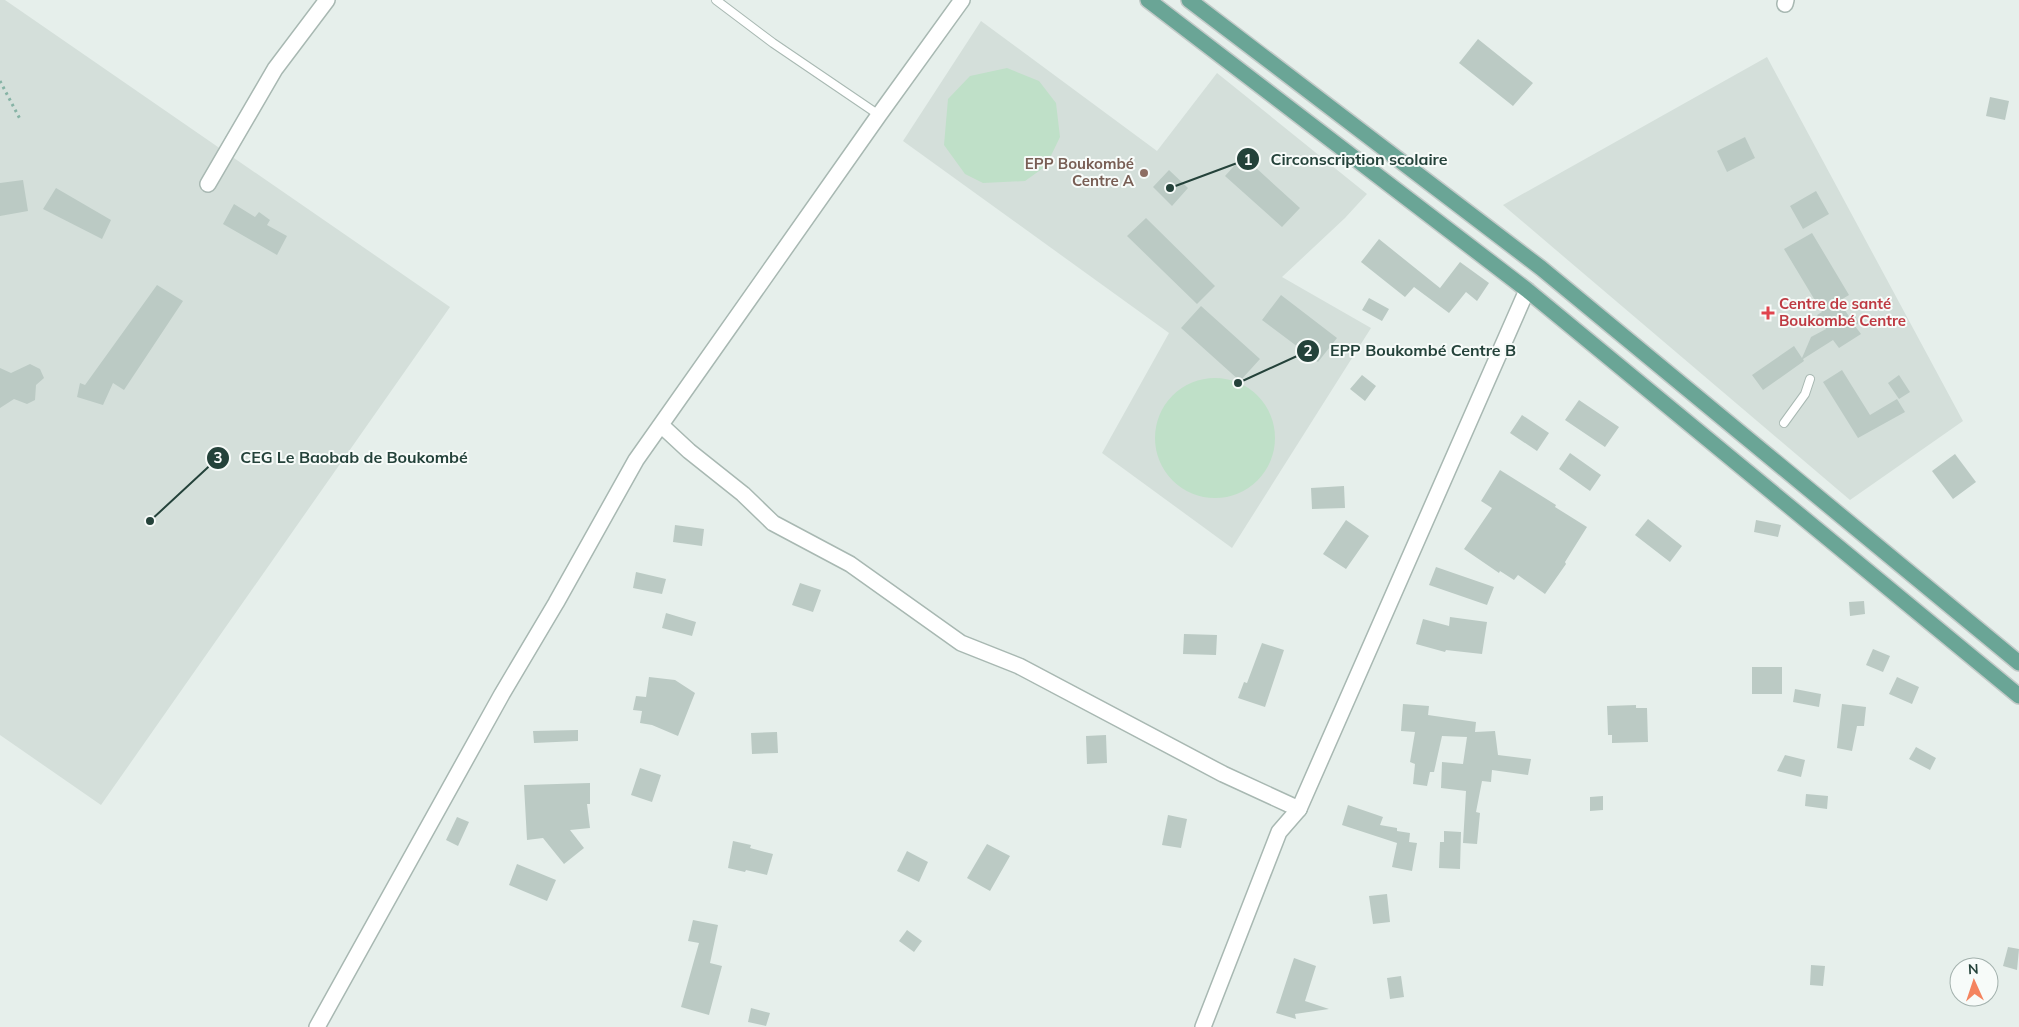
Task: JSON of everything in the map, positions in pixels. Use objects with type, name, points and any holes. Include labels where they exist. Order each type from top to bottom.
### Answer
[{"type":"main road","points":[[1148,0],[1528,290],[2019,696]]},
{"type":"main road","points":[[1190,0],[1541,268],[2019,663]]},
{"type":"street","points":[[208,184],[275,70],[327,0]]},
{"type":"street","points":[[317,1027],[502,694],[556,603],[636,460],[879,114],[962,0]]},
{"type":"street","points":[[1203,1027],[1279,832],[1299,809],[1528,290]]},
{"type":"street","points":[[661,425],[689,451],[743,494],[773,523],[850,564],[961,643],[1019,666],[1223,774],[1299,809]]},
{"type":"lane","points":[[716,0],[773,43],[879,114]]},
{"type":"lane","points":[[1784,422],[1805,394],[1810,379]]},
{"type":"path","points":[[0,81],[20,119]]},
{"type":"shaded area","points":[[0,0],[5,0],[450,307],[101,805],[0,735]]},
{"type":"shaded area","name":"EPP Boukombé Centre A","points":[[981,21],[1157,151],[1217,73],[1367,194],[1345,218],[1282,277],[1371,328],[1232,548],[1102,453],[1169,333],[903,141]]},
{"type":"shaded area","name":"Centre de santé Boukombé Centre","points":[[1767,57],[1963,421],[1850,500],[1503,205]]},
{"type":"green space","points":[[1007,68],[1039,81],[1056,103],[1060,137],[1046,166],[1025,181],[983,183],[965,174],[944,145],[948,99],[970,76]]},
{"type":"green space","points":[[1215,378],[1238,382],[1258,395],[1271,415],[1275,438],[1271,461],[1258,481],[1238,494],[1215,498],[1192,494],[1172,481],[1159,461],[1155,438],[1159,415],[1172,395],[1192,382]]},
{"type":"building","points":[[1478,39],[1533,83],[1513,106],[1459,63]]},
{"type":"building","points":[[1990,97],[2009,101],[2005,120],[1986,116]]},
{"type":"building","points":[[1745,137],[1755,158],[1727,172],[1717,151]]},
{"type":"building","points":[[1243,156],[1300,208],[1282,227],[1225,176]]},
{"type":"building","points":[[1169,170],[1188,188],[1172,206],[1153,187]]},
{"type":"building","points":[[23,180],[28,211],[0,216],[0,183]]},
{"type":"building","points":[[56,188],[111,220],[102,239],[43,209]]},
{"type":"building","points":[[1816,191],[1829,214],[1803,229],[1790,206]]},
{"type":"building","points":[[234,204],[255,217],[259,212],[270,220],[267,225],[287,236],[277,255],[223,224]]},
{"type":"building","points":[[1146,218],[1215,286],[1197,304],[1127,236]]},
{"type":"building","points":[[1812,233],[1849,295],[1839,301],[1850,318],[1855,316],[1859,323],[1855,326],[1861,334],[1839,348],[1833,340],[1803,359],[1804,361],[1763,390],[1752,375],[1794,346],[1802,358],[1811,337],[1826,329],[1817,315],[1822,312],[1784,249]]},
{"type":"building","points":[[1379,239],[1440,288],[1460,262],[1489,283],[1477,301],[1466,292],[1449,313],[1414,287],[1405,297],[1361,262]]},
{"type":"building","points":[[157,285],[183,301],[124,390],[113,383],[103,405],[77,397],[80,383],[85,385]]},
{"type":"building","points":[[1281,295],[1337,338],[1318,362],[1262,320]]},
{"type":"building","points":[[1369,298],[1389,309],[1382,321],[1362,310]]},
{"type":"building","points":[[1201,306],[1260,359],[1240,381],[1181,328]]},
{"type":"building","points":[[30,364],[40,369],[44,378],[36,385],[35,400],[27,404],[14,399],[0,408],[0,368],[11,373]]},
{"type":"building","points":[[1842,370],[1870,415],[1897,399],[1905,412],[1858,438],[1823,382]]},
{"type":"building","points":[[1362,375],[1376,386],[1365,401],[1350,389]]},
{"type":"building","points":[[1899,375],[1910,392],[1899,399],[1888,383]]},
{"type":"building","points":[[1579,400],[1619,427],[1605,447],[1565,420]]},
{"type":"building","points":[[1522,415],[1549,433],[1537,451],[1510,433]]},
{"type":"building","points":[[1570,453],[1601,475],[1590,491],[1559,469]]},
{"type":"building","points":[[1955,454],[1976,482],[1953,499],[1932,471]]},
{"type":"building","points":[[1500,470],[1587,527],[1565,562],[1566,564],[1545,594],[1518,575],[1514,580],[1500,571],[1499,573],[1464,549],[1492,508],[1481,501]]},
{"type":"building","points":[[1344,486],[1345,508],[1312,509],[1311,488]]},
{"type":"building","points":[[1648,519],[1682,546],[1670,562],[1635,535]]},
{"type":"building","points":[[1346,520],[1369,536],[1346,569],[1323,554]]},
{"type":"building","points":[[1756,520],[1781,525],[1778,537],[1754,532]]},
{"type":"building","points":[[675,525],[704,529],[702,546],[673,542]]},
{"type":"building","points":[[1436,567],[1494,587],[1487,605],[1429,585]]},
{"type":"building","points":[[636,572],[666,579],[662,594],[633,588]]},
{"type":"building","points":[[800,583],[821,590],[813,612],[792,605]]},
{"type":"building","points":[[1864,601],[1865,614],[1850,616],[1849,602]]},
{"type":"building","points":[[666,613],[696,622],[692,636],[662,628]]},
{"type":"building","points":[[1450,617],[1487,622],[1482,654],[1446,650],[1445,652],[1416,644],[1423,619],[1449,626]]},
{"type":"building","points":[[1184,634],[1217,635],[1216,655],[1183,654]]},
{"type":"building","points":[[1262,643],[1284,650],[1265,707],[1238,698],[1244,682],[1247,683]]},
{"type":"building","points":[[1873,649],[1890,656],[1883,672],[1866,665]]},
{"type":"building","points":[[1752,667],[1782,667],[1782,694],[1752,694]]},
{"type":"building","points":[[649,677],[675,680],[695,693],[678,736],[652,725],[640,723],[642,711],[633,710],[636,696],[646,697]]},
{"type":"building","points":[[1897,677],[1919,687],[1912,704],[1889,694]]},
{"type":"building","points":[[1795,689],[1821,694],[1819,707],[1793,702]]},
{"type":"building","points":[[1403,704],[1429,706],[1428,715],[1476,722],[1475,732],[1495,731],[1498,755],[1531,759],[1528,775],[1492,770],[1491,782],[1482,781],[1476,812],[1480,813],[1477,844],[1463,843],[1466,791],[1441,788],[1442,762],[1463,764],[1467,737],[1442,736],[1434,772],[1430,772],[1427,786],[1413,784],[1415,764],[1410,762],[1415,732],[1401,731]]},
{"type":"building","points":[[1842,704],[1866,707],[1864,726],[1857,726],[1852,751],[1837,748]]},
{"type":"building","points":[[1636,705],[1636,708],[1647,708],[1648,742],[1612,743],[1612,735],[1608,735],[1607,706]]},
{"type":"building","points":[[578,730],[578,741],[534,743],[533,731]]},
{"type":"building","points":[[777,732],[778,753],[752,754],[751,733]]},
{"type":"building","points":[[1106,735],[1107,763],[1087,764],[1086,736]]},
{"type":"building","points":[[1916,747],[1936,758],[1930,770],[1909,759]]},
{"type":"building","points":[[1785,755],[1805,760],[1801,777],[1777,771]]},
{"type":"building","points":[[640,768],[661,775],[652,802],[631,795]]},
{"type":"building","points":[[590,783],[590,804],[587,804],[590,828],[570,830],[584,848],[564,864],[543,838],[527,840],[524,785]]},
{"type":"building","points":[[1806,794],[1828,796],[1827,809],[1805,806]]},
{"type":"building","points":[[1603,796],[1603,810],[1590,811],[1590,797]]},
{"type":"building","points":[[1348,805],[1383,817],[1380,825],[1410,833],[1409,842],[1417,843],[1412,871],[1392,867],[1397,843],[1342,825]]},
{"type":"building","points":[[1168,815],[1187,819],[1181,848],[1162,845]]},
{"type":"building","points":[[457,817],[469,822],[458,846],[446,840]]},
{"type":"building","points":[[1444,831],[1461,832],[1460,869],[1439,868],[1440,842],[1444,842]]},
{"type":"building","points":[[733,841],[751,845],[750,848],[773,854],[767,875],[728,868]]},
{"type":"building","points":[[987,844],[1010,856],[990,891],[967,878]]},
{"type":"building","points":[[907,851],[928,862],[919,882],[897,871]]},
{"type":"building","points":[[517,864],[556,880],[547,901],[509,885]]},
{"type":"building","points":[[1387,894],[1390,922],[1373,924],[1369,896]]},
{"type":"building","points":[[693,920],[718,925],[710,963],[722,966],[709,1015],[681,1007],[699,943],[688,941]]},
{"type":"building","points":[[907,930],[922,941],[914,952],[899,941]]},
{"type":"building","points":[[2008,947],[2019,949],[2017,970],[2003,966]]},
{"type":"building","points":[[1294,958],[1316,966],[1305,1001],[1329,1009],[1295,1014],[1296,1019],[1276,1013]]},
{"type":"building","points":[[1811,965],[1825,966],[1823,986],[1810,985]]},
{"type":"building","points":[[1401,976],[1404,997],[1390,999],[1387,978]]},
{"type":"building","points":[[751,1008],[770,1013],[766,1026],[748,1022]]},
{"type":"place","name":"EPP Boukombé Centre A","points":[[1144,173]]},
{"type":"place","name":"Circonscription scolaire","points":[[1170,188]]},
{"type":"place","name":"Centre de santé Boukombé Centre","points":[[1768,313]]},
{"type":"place","name":"EPP Boukombé Centre B","points":[[1238,383]]},
{"type":"place","name":"CEG Le Baobab de Boukombé","points":[[150,521]]}]
